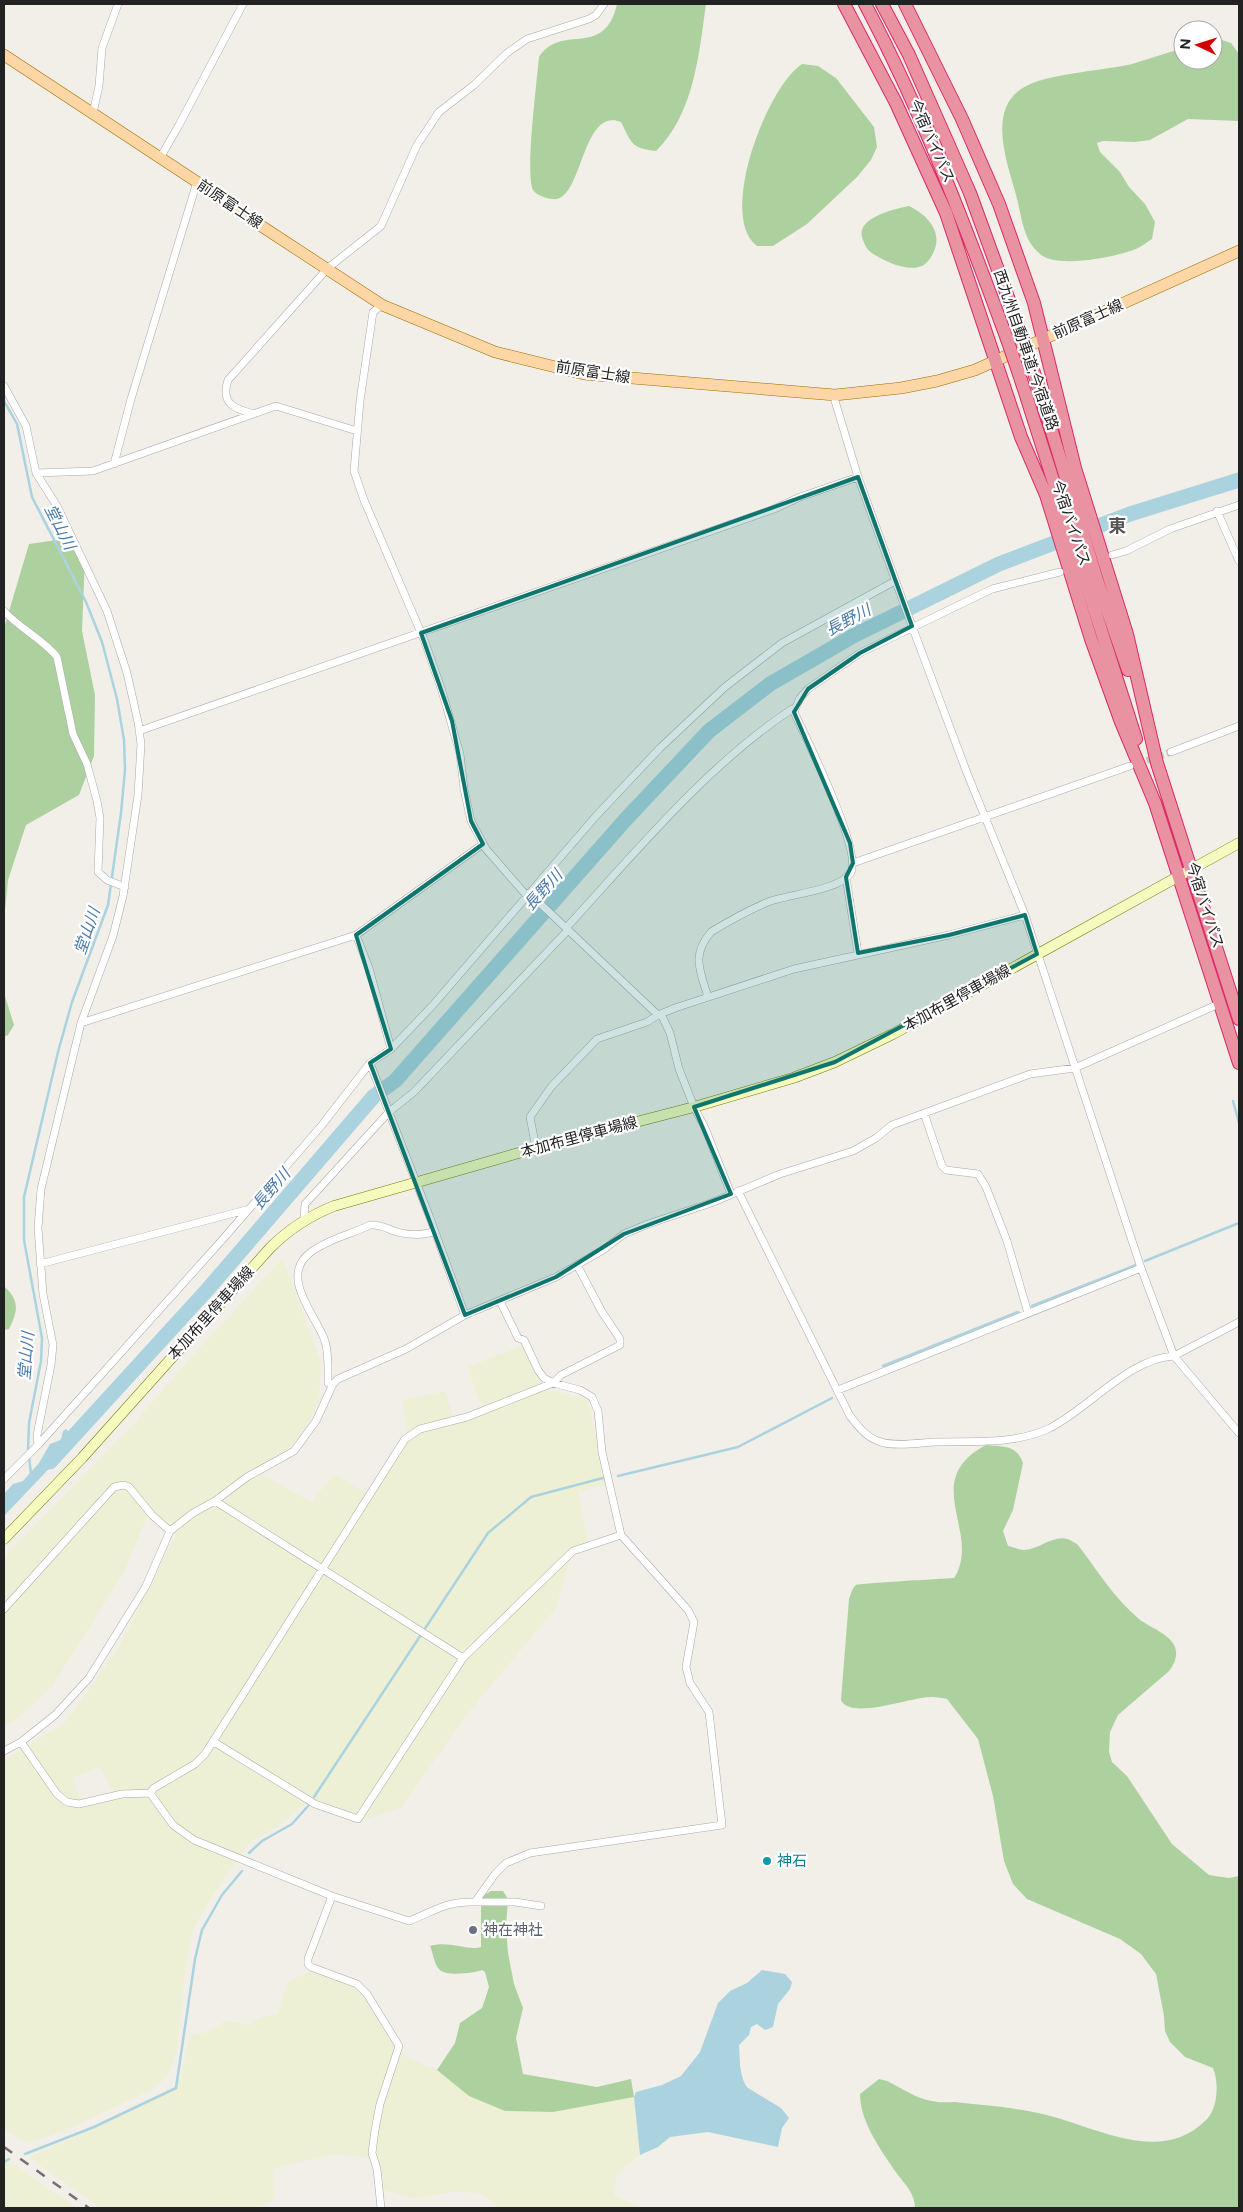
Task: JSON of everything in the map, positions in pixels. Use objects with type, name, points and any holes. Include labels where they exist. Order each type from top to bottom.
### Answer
[{"type":"highway","name":"今宿バイパス","points":[[844,4],[896,103],[935,187],[1021,437],[1046,495],[1070,511],[1083,554],[1127,634],[1156,763],[1239,1019]]},
{"type":"highway","name":"西九州自動車道;今宿道路","points":[[865,4],[896,62],[956,202],[1070,511]]},
{"type":"highway","name":"西九州自動車道;今宿道路","points":[[882,4],[913,64],[967,185],[1035,376],[1070,511]]},
{"type":"highway","name":"今宿バイパス","points":[[906,4],[962,119],[999,204],[1034,303],[1044,339],[1070,511],[1083,554],[1091,639],[1121,722],[1155,804],[1239,1063]]},
{"type":"highway","points":[[1083,554],[1143,714],[1156,763]]},
{"type":"highway","points":[[1083,554],[1155,804]]},
{"type":"main road","name":"前原富士線","points":[[4,55],[382,305],[495,352],[584,374],[835,395],[867,393],[937,381],[996,362],[1239,251]]},
{"type":"main road","name":"本加布里停車場線","points":[[4,1539],[82,1458],[270,1248],[286,1232],[304,1220],[334,1206],[414,1182],[694,1107],[793,1078],[835,1062],[893,1034],[1239,843]]},
{"type":"street","points":[[93,113],[102,48],[118,4]]},
{"type":"street","points":[[160,158],[243,4]]},
{"type":"street","points":[[254,414],[237,410],[231,405],[226,393],[228,380],[328,268],[381,226],[417,145],[439,112],[474,86],[516,46],[539,34],[589,19],[596,15],[604,4]]},
{"type":"street","points":[[114,464],[131,399],[197,182]]},
{"type":"street","points":[[382,305],[373,312],[353,463],[357,481],[422,633],[452,721],[460,754],[464,789],[471,822],[483,844],[529,894],[660,1015],[670,1033],[679,1069],[694,1107],[735,1192],[850,1416],[863,1431],[878,1441],[970,1443],[1028,1436],[1049,1428],[1081,1409],[1144,1364],[1166,1356],[1174,1356],[1239,1322]]},
{"type":"street","points":[[4,386],[26,426],[36,473],[57,506],[107,611],[127,673],[139,731],[140,756],[138,795],[124,887],[113,936],[81,1023],[41,1189],[38,1228],[40,1264],[43,1294],[53,1345],[51,1365],[37,1435],[38,1445]]},
{"type":"street","points":[[835,395],[835,401],[858,477],[895,581],[985,818],[1025,914],[1036,954],[1141,1268],[1174,1356],[1239,1433]]},
{"type":"street","points":[[36,473],[93,471],[276,406],[356,431]]},
{"type":"street","points":[[139,731],[422,633],[549,586],[774,509],[800,497],[858,477]]},
{"type":"street","points":[[1112,555],[1170,529],[1239,504]]},
{"type":"street","points":[[1217,511],[1239,561]]},
{"type":"street","points":[[794,712],[800,698],[808,688],[860,653],[912,626],[992,589],[1060,572]]},
{"type":"street","points":[[4,1478],[38,1445],[223,1239],[246,1210],[322,1125],[370,1063],[391,1049],[445,991],[629,780],[660,748],[725,687],[782,642],[895,581]]},
{"type":"street","points":[[4,611],[16,624],[50,649],[57,657],[73,734],[87,764],[97,801],[100,818],[98,872],[107,880],[124,887]]},
{"type":"street","points":[[304,1220],[305,1204],[388,1110],[414,1092],[681,804],[769,724],[792,709],[850,843],[853,863],[851,873],[822,889],[769,901],[711,932],[704,940],[698,956],[708,997]]},
{"type":"street","points":[[1171,752],[1239,726]]},
{"type":"street","points":[[853,863],[1130,766]]},
{"type":"street","points":[[81,1023],[356,935],[483,844]]},
{"type":"street","points":[[846,877],[858,953]]},
{"type":"street","points":[[536,1148],[530,1117],[551,1087],[598,1039],[647,1022],[660,1015],[708,997],[794,968],[949,935],[1025,914]]},
{"type":"street","points":[[356,935],[369,968],[391,1049]]},
{"type":"street","points":[[4,1751],[21,1742],[55,1715],[89,1678],[146,1586],[170,1532],[193,1513],[215,1501],[247,1477],[294,1451],[316,1421],[333,1384],[338,1378],[406,1348],[465,1315],[556,1277],[624,1234],[711,1203],[780,1174],[853,1151],[876,1138],[892,1125],[924,1113],[1030,1074],[1075,1068],[1221,1003]]},
{"type":"street","points":[[370,1063],[414,1182],[435,1231],[465,1315]]},
{"type":"street","points":[[924,1113],[942,1166],[946,1170],[978,1174],[986,1186],[1007,1241],[1028,1313]]},
{"type":"street","points":[[40,1264],[246,1210]]},
{"type":"street","points":[[333,1384],[328,1382],[328,1352],[325,1341],[304,1302],[298,1282],[301,1264],[306,1256],[320,1246],[370,1225],[377,1224],[396,1232],[409,1234],[435,1231]]},
{"type":"street","points":[[21,1742],[57,1794],[67,1802],[79,1804],[122,1794],[150,1793],[154,1788],[195,1764],[214,1742],[405,1439],[412,1433],[467,1417],[553,1383],[561,1375],[620,1345],[620,1339],[602,1312],[577,1265]]},
{"type":"street","points":[[838,1390],[1141,1268]]},
{"type":"street","points":[[474,1902],[495,1874],[506,1863],[530,1853],[722,1825],[709,1712],[690,1683],[686,1667],[694,1622],[693,1618],[621,1535],[602,1452],[598,1411],[592,1397],[580,1390],[553,1383],[544,1378],[538,1370],[524,1340],[518,1338],[500,1301]]},
{"type":"street","points":[[4,1609],[114,1487],[124,1485],[129,1487],[170,1532]]},
{"type":"street","points":[[215,1501],[321,1570],[463,1658]]},
{"type":"street","points":[[214,1742],[315,1804],[358,1819],[463,1658],[573,1551],[621,1535]]},
{"type":"street","points":[[150,1793],[173,1825],[190,1838],[332,1896],[409,1921],[444,1904],[458,1901],[515,1902],[541,1906]]},
{"type":"street","points":[[332,1896],[308,1958],[308,1964],[311,1967],[357,1984],[367,1994],[400,2046],[380,2104],[372,2153],[377,2168],[381,2208]]},
{"type":"highlighted area","points":[[858,477],[912,626],[860,653],[808,689],[794,712],[850,843],[853,863],[846,877],[858,953],[949,935],[1025,915],[1037,954],[835,1062],[694,1107],[731,1194],[624,1234],[556,1277],[465,1315],[370,1063],[391,1049],[356,935],[483,844],[471,821],[452,721],[421,633]]},
{"type":"green space","points":[[617,4],[706,4],[701,43],[687,101],[669,136],[656,151],[636,146],[627,135],[621,122],[608,121],[599,127],[591,138],[573,182],[566,193],[557,199],[544,197],[533,190],[530,166],[539,57],[548,47],[559,42],[593,36],[603,31],[611,21]]},
{"type":"green space","points":[[1223,40],[1231,43],[1239,54],[1239,121],[1188,119],[1150,140],[1135,142],[1103,141],[1097,143],[1100,152],[1120,172],[1129,187],[1145,204],[1155,222],[1152,239],[1138,248],[1101,258],[1059,261],[1048,258],[1034,248],[1026,234],[1005,154],[1002,125],[1005,111],[1011,99],[1021,89],[1044,79],[1132,64],[1173,51],[1173,70],[1223,70]]},
{"type":"green space","points":[[802,64],[818,66],[836,78],[874,127],[877,147],[871,160],[857,177],[807,224],[773,246],[757,246],[746,231],[742,208],[744,181],[751,152],[775,98],[788,77]]},
{"type":"green space","points":[[909,206],[927,218],[935,230],[936,237],[936,244],[931,257],[924,265],[916,268],[897,265],[873,254],[865,245],[862,232],[869,220],[894,209]]},
{"type":"green space","points":[[64,539],[85,556],[82,631],[95,695],[94,756],[79,795],[26,825],[8,880],[4,921],[4,628],[29,544]]},
{"type":"green space","points":[[4,993],[14,1025],[8,1035],[4,1037]]},
{"type":"green space","points":[[283,1258],[321,1362],[319,1401],[307,1426],[288,1449],[260,1466],[264,1475],[311,1502],[334,1474],[372,1496],[407,1443],[403,1400],[445,1391],[456,1423],[484,1414],[467,1367],[522,1346],[545,1392],[552,1390],[588,1400],[606,1484],[578,1492],[588,1543],[574,1547],[556,1608],[465,1717],[402,1807],[355,1823],[305,1804],[279,1826],[249,1844],[210,1900],[193,1929],[185,1972],[177,2051],[168,2076],[151,2090],[69,2129],[27,2143],[4,2130],[4,1760],[64,1723],[118,1649],[176,1534],[151,1507],[124,1572],[52,1687],[16,1720],[4,1726],[4,1557],[130,1428],[189,1359]],"holes":[[[99,1767],[114,1793],[81,1801],[73,1778]]]},
{"type":"green space","points":[[4,1286],[15,1301],[16,1311],[9,1329],[4,1330]]},
{"type":"green space","points":[[986,1445],[1013,1449],[1017,1452],[1023,1463],[1013,1510],[1003,1531],[1008,1546],[1024,1550],[1032,1549],[1051,1540],[1064,1538],[1071,1540],[1078,1545],[1122,1603],[1139,1619],[1166,1636],[1174,1645],[1176,1651],[1176,1657],[1170,1670],[1118,1715],[1110,1732],[1109,1752],[1112,1762],[1127,1776],[1172,1844],[1209,1875],[1229,1878],[1239,1876],[1239,2208],[915,2208],[913,2196],[876,2142],[866,2123],[860,2094],[879,2079],[926,2100],[1028,2111],[1059,2118],[1103,2133],[1147,2142],[1168,2140],[1188,2133],[1207,2119],[1215,2102],[1217,2088],[1213,2068],[1185,2057],[1170,2042],[1165,2031],[1156,1974],[1141,1954],[1120,1939],[1027,1899],[1013,1884],[1004,1861],[993,1796],[978,1739],[947,1699],[923,1698],[869,1708],[847,1706],[841,1700],[849,1599],[854,1588],[856,1585],[861,1584],[954,1578],[961,1561],[962,1543],[955,1508],[954,1491],[956,1475],[966,1459]]},
{"type":"green space","points":[[491,1891],[503,1891],[508,1899],[506,1927],[508,1953],[514,1984],[523,2008],[516,2038],[523,2074],[597,2087],[631,2079],[634,2097],[553,2112],[505,2111],[469,2096],[437,2070],[455,2043],[460,2023],[482,2008],[489,1987],[485,1972],[482,1970],[460,1974],[447,1973],[439,1969],[430,1946],[444,1944],[470,1948],[481,1947],[481,1897]]},
{"type":"green space","points":[[313,1970],[362,1990],[372,2011],[390,2033],[392,2040],[402,2055],[437,2070],[469,2096],[553,2112],[634,2097],[640,2155],[617,2174],[614,2196],[644,2208],[499,2208],[481,2193],[450,2192],[417,2199],[378,2188],[372,2158],[333,2154],[273,2169],[274,2201],[255,2208],[213,2206],[209,2208],[101,2208],[28,2157],[76,2137],[172,2088],[181,2078],[189,2036],[207,2032],[225,2021],[250,2025],[261,2017],[278,2014],[287,1982]]},
{"type":"green space","points":[[4,2157],[77,2208],[4,2208]]},
{"type":"water","points":[[66,1429],[72,1435],[63,1444],[63,1454],[4,1516],[4,1494],[13,1484],[23,1481],[39,1463],[50,1444],[61,1440],[63,1431]]},
{"type":"water","points":[[762,1970],[785,1974],[792,1982],[790,1989],[778,2004],[773,2027],[765,2030],[757,2024],[751,2027],[749,2035],[739,2045],[740,2062],[741,2073],[748,2088],[781,2108],[789,2118],[782,2128],[778,2147],[708,2132],[670,2137],[658,2147],[640,2155],[634,2097],[636,2092],[662,2085],[681,2076],[700,2052],[718,2003],[730,1991],[747,1983]]},
{"type":"waterway","name":"堂山川","points":[[4,401],[17,424],[32,497],[86,602],[102,642],[117,699],[124,740],[125,770],[108,905],[72,1002],[58,1052],[24,1197],[24,1240],[42,1338],[41,1361],[29,1423],[28,1452]]},
{"type":"waterway","name":"長野川","points":[[50,1462],[208,1289],[374,1096],[395,1081],[626,819],[709,731],[770,684],[855,635],[999,564],[1130,514],[1239,480]]},
{"type":"waterway","points":[[1233,1101],[1239,1123]]},
{"type":"waterway","points":[[1145,1261],[1239,1223]]},
{"type":"waterway","points":[[1032,1306],[1136,1265]]},
{"type":"waterway","points":[[883,1366],[1018,1312]]},
{"type":"waterway","points":[[618,1476],[738,1447],[832,1398]]},
{"type":"waterway","name":"堂山川","points":[[29,1457],[31,1474]]},
{"type":"waterway","points":[[314,1797],[488,1533],[531,1497],[603,1478]]},
{"type":"waterway","points":[[249,1853],[262,1841],[292,1824],[308,1806]]},
{"type":"waterway","points":[[25,2154],[94,2127],[176,2088],[195,1959],[202,1930],[222,1895],[242,1871]]},
{"type":"waterway","points":[[4,2162],[9,2159]]},
{"type":"tunnel","points":[[1137,764],[1171,752]]},
{"type":"railway","points":[[4,2147],[89,2208]]},
{"type":"place","name":"神石","points":[[767,1861]]},
{"type":"place","name":"神在神社","points":[[473,1930]]},
{"type":"district","name":"東","points":[[1117,526]]}]
